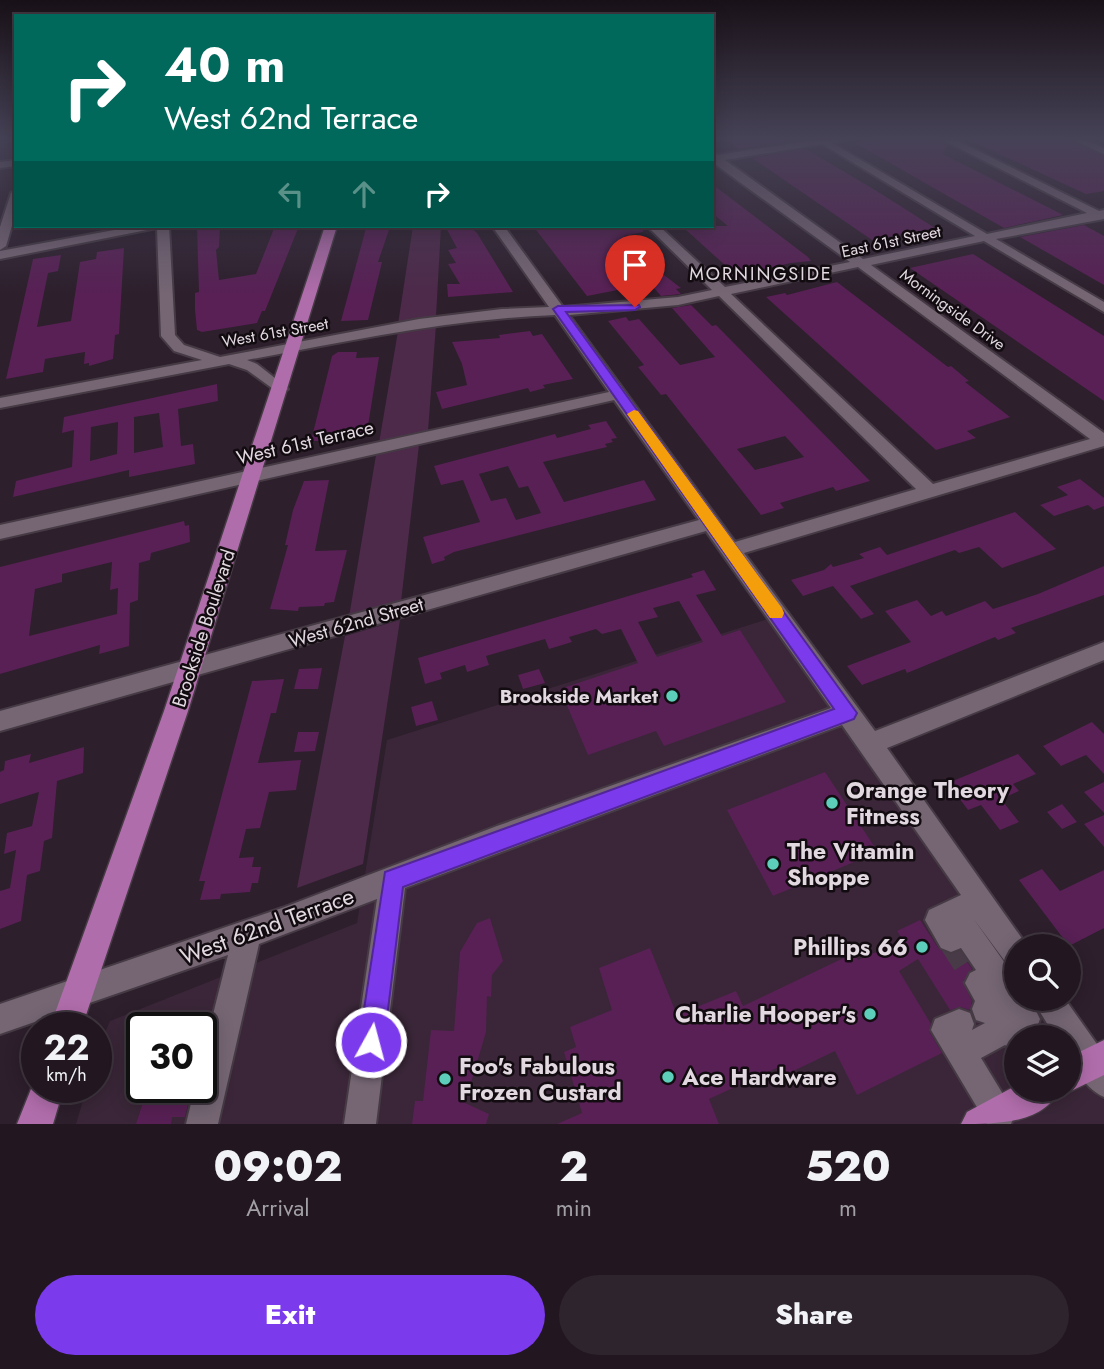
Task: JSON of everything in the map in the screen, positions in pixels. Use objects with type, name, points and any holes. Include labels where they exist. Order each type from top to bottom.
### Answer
[{"type":"main road","name":"Brookside Boulevard","points":[[71,1012],[190,668],[330,228]]},
{"type":"main road","points":[[989,1119],[1020,1102]]},
{"type":"main road","points":[[35,1124],[42,1103]]},
{"type":"street","name":"Morningside Drive","points":[[759,189],[1104,441]]},
{"type":"street","points":[[905,189],[1104,308]]},
{"type":"street","points":[[1050,189],[1102,215]]},
{"type":"street","points":[[0,246],[14,200]]},
{"type":"street","name":"East 61st Street","points":[[558,309],[635,307],[721,293],[1102,215]]},
{"type":"street","points":[[0,254],[142,228]]},
{"type":"street","points":[[153,373],[171,362],[174,352],[166,330],[163,228]]},
{"type":"street","points":[[499,228],[1004,935]]},
{"type":"street","points":[[655,228],[930,492]]},
{"type":"street","name":"West 61st Street","points":[[0,403],[419,323],[558,309]]},
{"type":"street","points":[[171,341],[184,349],[252,366],[280,389]]},
{"type":"street","name":"West 61st Terrace","points":[[0,532],[619,394]]},
{"type":"street","points":[[731,550],[1104,441]]},
{"type":"street","name":"West 62nd Street","points":[[0,721],[712,523]]},
{"type":"street","points":[[870,744],[1104,651]]},
{"type":"street","name":"West 62nd Terrace","points":[[0,1019],[247,934],[847,713]]},
{"type":"street","points":[[360,1124],[393,880]]},
{"type":"street","points":[[980,900],[952,926],[1003,1008],[960,1038],[989,1119]]},
{"type":"street","points":[[202,1124],[247,934]]},
{"type":"street","points":[[1055,1011],[1092,1069]]},
{"type":"shaded area","points":[[413,228],[441,228],[436,317],[398,324]]},
{"type":"shaded area","points":[[436,325],[428,431],[379,443],[398,331]]},
{"type":"shaded area","points":[[419,445],[401,602],[349,617],[376,455]]},
{"type":"shaded area","points":[[768,619],[1004,956],[1004,1011],[1042,1011],[1052,1025],[1004,1025],[1004,1102],[1081,1102],[1081,1067],[1104,1100],[1104,1124],[76,1124],[82,1103],[112,1103],[112,1020],[126,1015],[126,1103],[217,1103],[217,1012],[133,1012],[357,923],[387,740]]},
{"type":"shaded area","points":[[400,620],[363,864],[297,888],[345,636]]},
{"type":"building","points":[[714,189],[719,189],[811,261],[736,275],[686,230],[728,226],[714,215]]},
{"type":"building","points":[[798,189],[874,189],[935,228],[872,240]]},
{"type":"building","points":[[936,189],[1013,189],[1063,215],[1004,228]]},
{"type":"building","points":[[1076,189],[1104,189],[1104,191],[1086,194]]},
{"type":"building","points":[[1084,225],[1104,236],[1104,285],[1020,237]]},
{"type":"building","points":[[197,228],[220,228],[219,247],[216,250],[219,280],[256,274],[274,228],[298,228],[265,311],[262,311],[257,323],[202,332],[197,330],[195,293],[199,292]]},
{"type":"building","points":[[366,228],[390,228],[378,262],[382,262],[368,320],[341,321]]},
{"type":"building","points":[[446,228],[471,228],[513,292],[448,297],[447,284],[460,284],[448,264],[456,263],[448,250],[457,248]]},
{"type":"building","points":[[535,228],[643,228],[643,232],[624,236],[660,272],[681,288],[676,289],[681,294],[661,296],[654,288],[632,293],[628,288],[587,296]]},
{"type":"building","points":[[124,248],[119,334],[115,335],[113,359],[89,366],[89,363],[84,364],[85,352],[45,359],[43,372],[6,379],[33,259],[61,255],[58,271],[48,273],[37,327],[71,321],[80,262],[96,259],[97,252]]},
{"type":"building","points":[[973,254],[1104,336],[1104,401],[910,268]]},
{"type":"building","points":[[837,282],[948,367],[951,366],[969,381],[965,382],[1010,417],[967,431],[976,438],[936,450],[766,297],[785,293],[787,295]]},
{"type":"building","points":[[691,305],[712,326],[716,325],[870,481],[836,491],[833,487],[780,503],[784,508],[761,515],[666,394],[661,395],[638,367],[644,365],[608,321],[626,317],[629,321],[639,319],[680,365],[715,357],[672,308]],"holes":[[[785,436],[804,457],[755,470],[737,449]]]},
{"type":"building","points":[[530,331],[533,336],[542,334],[573,379],[543,385],[545,388],[530,392],[528,388],[442,409],[436,392],[467,385],[462,364],[452,342],[500,338],[499,335]]},
{"type":"building","points":[[338,352],[357,352],[356,358],[379,357],[367,432],[338,433],[336,441],[311,441],[332,356]]},
{"type":"building","points":[[217,384],[218,401],[178,409],[181,446],[193,444],[195,464],[129,477],[129,470],[13,497],[16,481],[72,467],[74,430],[62,433],[64,417]],"holes":[[[159,413],[163,447],[134,453],[134,417]],[[118,422],[117,454],[90,461],[91,427]]]},
{"type":"building","points":[[606,421],[617,438],[605,444],[607,447],[543,462],[564,502],[644,480],[656,500],[454,552],[444,557],[445,560],[432,564],[423,537],[480,522],[463,480],[441,485],[434,466],[555,434],[557,438],[591,429],[588,425]],"holes":[[[508,466],[519,488],[528,486],[541,513],[516,520],[506,498],[491,501],[479,474]]]},
{"type":"building","points":[[1080,479],[1104,498],[1104,506],[1094,510],[1088,505],[1054,516],[1040,505],[1068,495],[1057,487]]},
{"type":"building","points":[[329,480],[315,551],[347,550],[334,602],[325,603],[324,606],[299,607],[298,611],[270,609],[288,545],[285,545],[293,510],[304,481]]},
{"type":"building","points":[[1015,512],[1056,549],[1002,568],[979,547],[959,553],[955,550],[850,586],[874,614],[861,619],[833,586],[803,596],[791,580],[824,570],[831,564],[833,567],[864,558],[859,554],[880,547],[887,555]]},
{"type":"building","points":[[184,521],[185,526],[189,525],[190,542],[151,553],[150,560],[139,563],[138,600],[130,603],[129,646],[99,654],[100,645],[0,674],[0,567]],"holes":[[[112,562],[110,590],[118,588],[117,614],[29,636],[35,589],[62,582],[62,574]]]},
{"type":"building","points":[[1104,566],[1104,595],[1011,628],[1016,633],[998,640],[995,637],[907,673],[905,669],[862,685],[847,666],[911,642],[885,611],[917,600],[931,616],[942,611],[946,616],[985,601],[993,609],[1038,594]]},
{"type":"building","name":"Brookside Market","points":[[704,570],[716,590],[696,595],[722,636],[740,630],[786,702],[664,746],[656,731],[588,755],[560,689],[638,663],[621,629],[602,634],[596,629],[569,637],[572,642],[549,649],[545,639],[486,656],[489,665],[467,672],[465,665],[440,673],[442,679],[425,684],[418,658],[693,577],[691,574]],"holes":[[[679,601],[703,642],[657,657],[638,622],[658,617],[653,608]]]},
{"type":"building","points":[[322,668],[318,689],[294,689],[299,669]]},
{"type":"building","points":[[539,669],[545,683],[523,689],[518,675]]},
{"type":"building","points":[[284,679],[276,713],[271,713],[258,763],[301,760],[296,790],[269,792],[260,828],[246,829],[239,858],[254,857],[252,867],[261,867],[258,883],[252,883],[250,892],[221,894],[220,899],[200,900],[205,881],[199,881],[252,681]]},
{"type":"building","points":[[432,701],[438,720],[416,726],[411,707]]},
{"type":"building","points":[[1092,722],[1104,734],[1104,774],[1086,755],[1061,766],[1043,746]]},
{"type":"building","points":[[298,732],[319,732],[315,751],[294,752]]},
{"type":"building","points":[[84,747],[83,773],[57,781],[52,838],[44,841],[40,871],[27,875],[21,921],[0,929],[0,891],[10,888],[16,850],[4,854],[7,833],[32,826],[39,792],[0,804],[0,772],[4,770],[5,761],[31,754],[29,763]]},
{"type":"building","points":[[1018,754],[1036,774],[1013,784],[1019,791],[1001,799],[1019,822],[1000,830],[981,805],[968,810],[948,783]]},
{"type":"building","points":[[825,772],[878,852],[773,896],[727,810]]},
{"type":"building","points":[[1104,782],[1104,813],[1084,792]]},
{"type":"building","points":[[1062,804],[1077,822],[1062,829],[1047,812]]},
{"type":"building","points":[[1104,815],[1104,847],[1084,824]]},
{"type":"building","points":[[1042,869],[1060,891],[1104,870],[1104,928],[1081,940],[1081,934],[1060,934],[1019,880]]},
{"type":"building","points":[[490,918],[503,961],[492,975],[491,997],[487,996],[486,1032],[465,1103],[489,1114],[486,1124],[412,1124],[415,1101],[423,1101],[431,1030],[454,1031],[460,952],[477,923]]},
{"type":"building","points":[[920,920],[939,949],[950,954],[960,951],[972,969],[963,982],[972,1001],[970,1010],[960,1007],[950,1010],[918,959],[899,971],[931,1024],[929,1031],[942,1053],[857,1095],[835,1051],[783,1076],[779,1067],[709,1099],[719,1124],[557,1124],[582,1113],[564,1052],[576,1047],[570,1027],[612,1010],[599,968],[650,948],[677,1015],[736,991],[743,1006],[854,953],[858,960],[903,940],[897,931]]},
{"type":"building","points":[[143,1103],[188,1103],[185,1117],[172,1117],[171,1124],[136,1124]]},
{"type":"tunnel","points":[[951,938],[980,983]]},
{"type":"slow traffic","points":[[634,414],[776,613]]},
{"type":"place","name":"Brookside Market","points":[[672,696]]},
{"type":"place","name":"Orange Theory Fitness","points":[[832,803]]},
{"type":"place","name":"The Vitamin Shoppe","points":[[773,864]]},
{"type":"place","name":"Phillips 66","points":[[922,947]]},
{"type":"place","name":"Charlie Hooper's","points":[[870,1014]]},
{"type":"place","name":"Ace Hardware","points":[[668,1077]]},
{"type":"place","name":"Foo's Fabulous Frozen Custard","points":[[445,1079]]},
{"type":"district","name":"MORNINGSIDE","points":[[761,274]]},
{"type":"route","points":[[371,1042],[393,880],[497,839],[847,713],[558,309],[635,307]]}]
